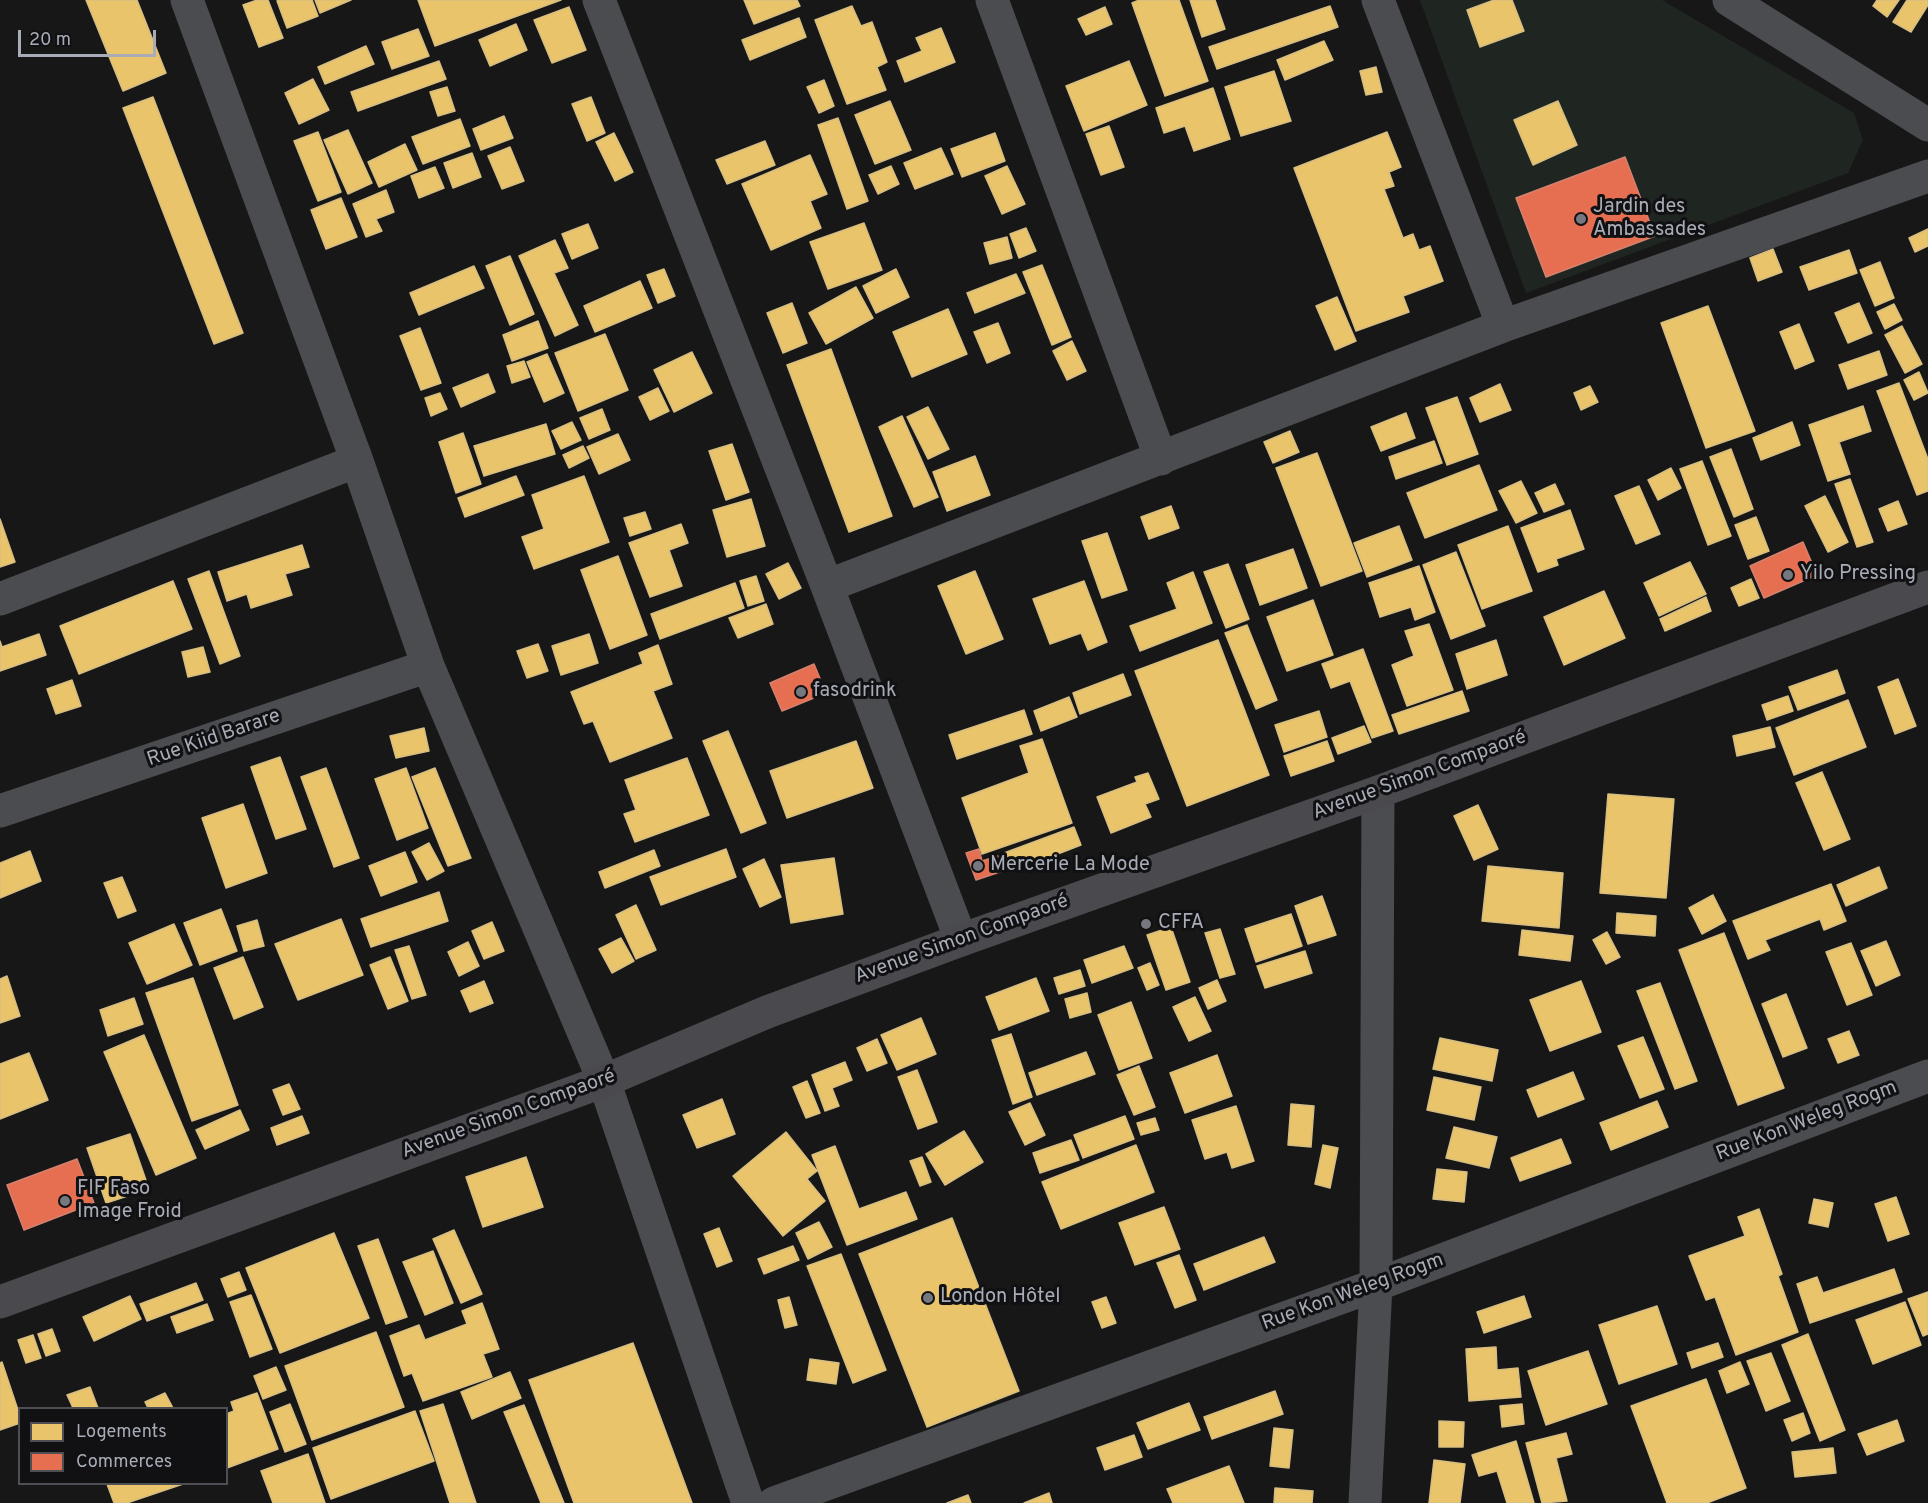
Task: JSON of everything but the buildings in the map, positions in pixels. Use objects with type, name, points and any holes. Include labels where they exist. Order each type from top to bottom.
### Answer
[{"type":"street","points":[[187,0],[357,461],[428,666],[604,1081],[748,1503]]},
{"type":"street","points":[[599,0],[827,586],[961,940]]},
{"type":"street","points":[[992,0],[1161,459]]},
{"type":"street","points":[[1378,0],[1503,326]]},
{"type":"street","points":[[1729,0],[1928,126]]},
{"type":"street","points":[[827,586],[1503,326],[1928,176]]},
{"type":"street","points":[[0,599],[357,461]]},
{"type":"street","name":"Avenue Simon Compaoré","points":[[0,1302],[604,1081],[767,1012],[961,940],[1378,792],[1928,587]]},
{"type":"street","name":"Rue Kiid Barare","points":[[0,811],[428,666]]},
{"type":"street","points":[[1365,1503],[1376,1285],[1378,792]]},
{"type":"street","name":"Rue Kon Weleg Rogm","points":[[774,1503],[1376,1285],[1928,1076]]},
{"type":"shaded area","points":[[1420,0],[1662,0],[1854,113],[1863,140],[1848,173],[1526,293]]},
{"type":"place","name":"Jardin des Ambassades","points":[[1581,219]]},
{"type":"place","name":"Yilo Pressing","points":[[1788,575]]},
{"type":"place","name":"fasodrink","points":[[801,692]]},
{"type":"place","name":"Mercerie La Mode","points":[[978,866]]},
{"type":"place","name":"CFFA","points":[[1146,924]]},
{"type":"place","name":"FIF Faso Image Froid","points":[[65,1201]]},
{"type":"place","name":"London Hôtel","points":[[928,1298]]}]
